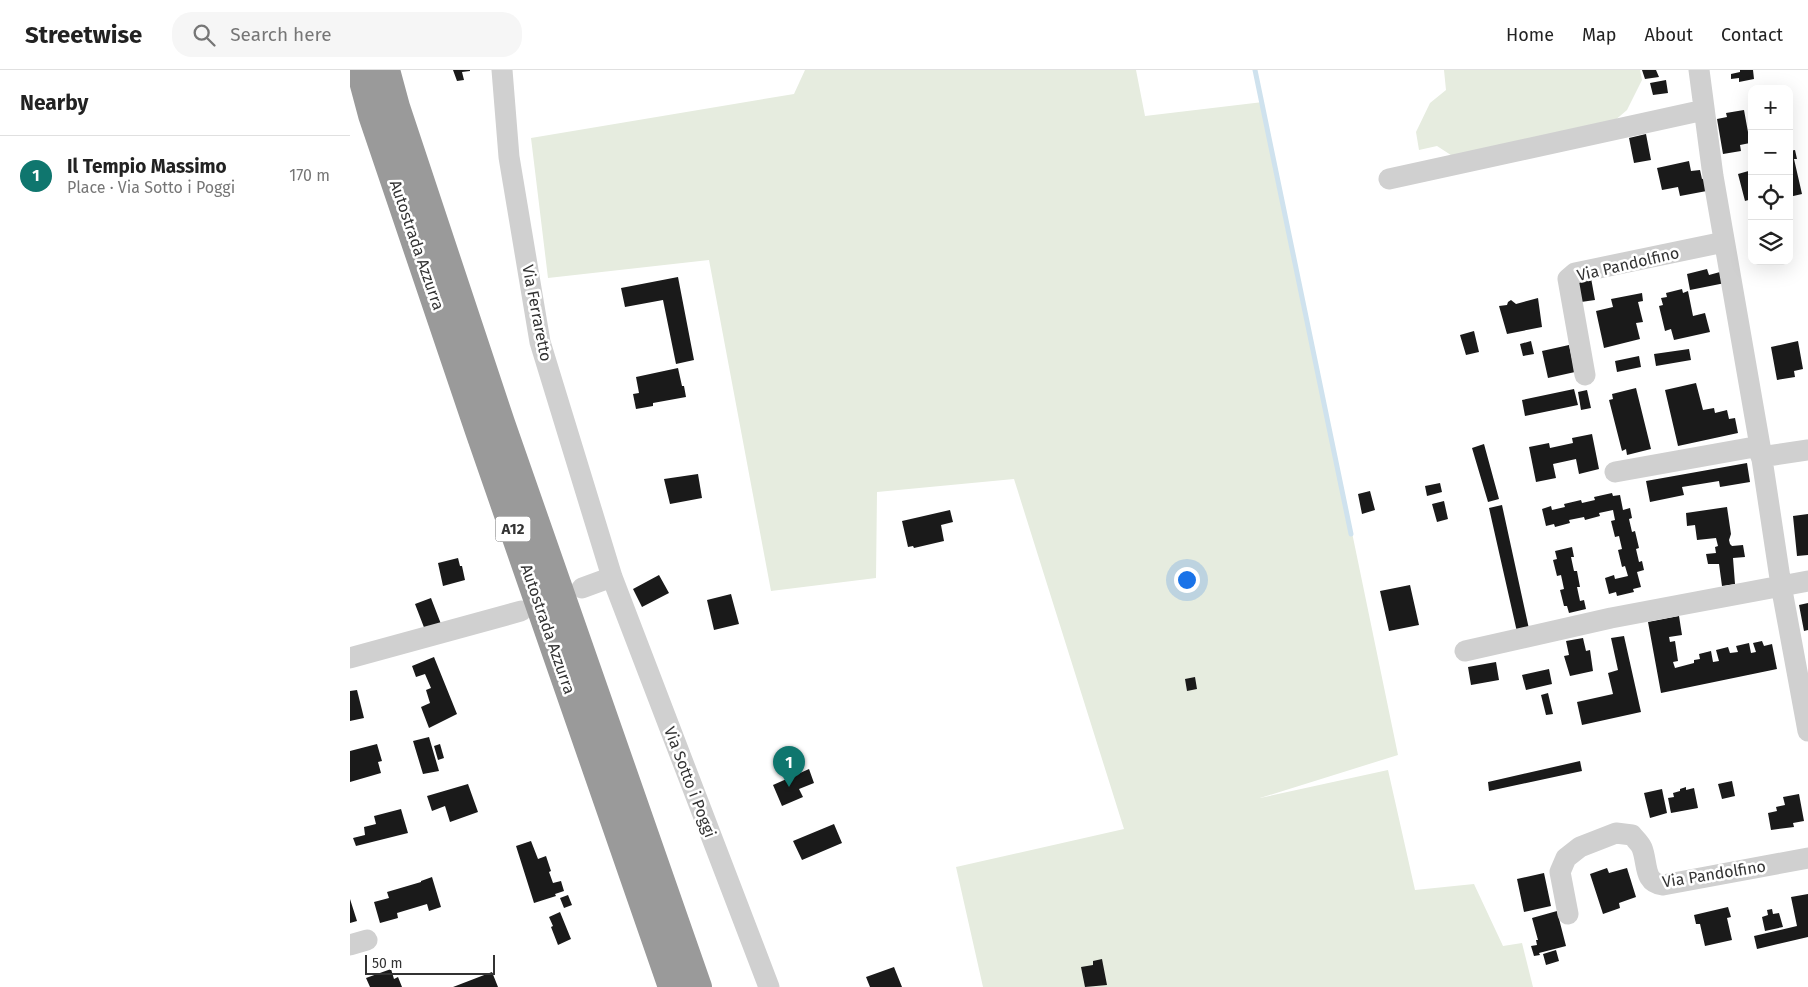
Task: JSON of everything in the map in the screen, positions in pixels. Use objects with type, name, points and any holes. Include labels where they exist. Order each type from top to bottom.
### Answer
[{"type":"highway","name":"Autostrada Azzurra","points":[[360,70],[372,115],[479,431],[672,987]]},
{"type":"highway","name":"Autostrada Azzurra","points":[[386,70],[396,107],[501,423],[698,987]]},
{"type":"street","name":"Via Ferraretto","points":[[502,70],[509,157],[540,342],[612,577]]},
{"type":"street","points":[[1699,70],[1724,242],[1781,584],[1808,731]]},
{"type":"street","points":[[1388,180],[1704,110]]},
{"type":"street","name":"Via Pandolfino","points":[[1585,375],[1568,279],[1575,273],[1724,242]]},
{"type":"street","points":[[1615,472],[1760,452],[1808,450]]},
{"type":"street","points":[[582,588],[612,577]]},
{"type":"street","name":"Via Sotto i Poggi","points":[[612,577],[768,987]]},
{"type":"street","points":[[1464,651],[1611,618],[1808,580]]},
{"type":"street","points":[[350,658],[521,611]]},
{"type":"street","name":"Via Pandolfino","points":[[1568,914],[1560,872],[1566,858],[1580,847],[1616,833],[1632,835],[1641,846],[1650,880],[1654,884],[1663,885],[1808,858]]},
{"type":"shaded area","points":[[805,70],[1136,70],[1145,116],[1263,102],[1398,755],[1260,798],[1388,770],[1415,890],[1474,884],[1503,946],[1522,943],[1533,987],[983,987],[956,867],[1124,829],[1014,479],[877,492],[876,578],[771,591],[709,260],[548,278],[531,138],[794,94]]},
{"type":"shaded area","points":[[1444,70],[1640,70],[1642,80],[1627,110],[1613,122],[1457,159],[1437,146],[1419,150],[1416,132],[1430,103],[1446,90]]},
{"type":"building","points":[[453,70],[470,71],[462,72],[464,80],[457,81]]},
{"type":"building","points":[[1642,70],[1656,70],[1659,77],[1645,79]]},
{"type":"building","points":[[1740,70],[1753,70],[1754,79],[1739,82],[1739,78],[1731,79],[1731,74],[1740,72]]},
{"type":"building","points":[[1666,80],[1668,93],[1653,95],[1650,83]]},
{"type":"building","points":[[1744,110],[1748,143],[1740,145],[1741,151],[1723,154],[1717,119],[1727,117],[1726,113]]},
{"type":"building","points":[[1646,134],[1651,160],[1634,163],[1629,138]]},
{"type":"building","points":[[1793,150],[1795,150],[1797,159],[1794,159],[1802,194],[1793,196],[1793,175]]},
{"type":"building","points":[[1689,161],[1691,171],[1700,170],[1702,179],[1710,177],[1712,190],[1680,196],[1678,187],[1662,190],[1657,168]]},
{"type":"building","points":[[1748,171],[1748,200],[1745,201],[1738,174]]},
{"type":"building","points":[[1707,269],[1709,275],[1720,272],[1730,282],[1690,290],[1687,274]]},
{"type":"building","points":[[678,277],[694,360],[676,364],[663,300],[625,307],[621,288]]},
{"type":"building","points":[[1591,278],[1595,300],[1581,302],[1578,280]]},
{"type":"building","points":[[1682,289],[1683,293],[1688,291],[1693,316],[1705,313],[1710,332],[1674,340],[1671,329],[1665,331],[1659,306],[1663,305],[1661,298],[1667,297],[1666,293]]},
{"type":"building","points":[[1642,293],[1643,301],[1638,302],[1643,322],[1636,323],[1640,339],[1604,348],[1596,311],[1613,307],[1611,299]]},
{"type":"building","points":[[1538,298],[1542,327],[1507,334],[1499,306],[1507,305],[1511,300],[1516,304]]},
{"type":"building","points":[[1474,331],[1479,352],[1466,355],[1460,335]]},
{"type":"building","points":[[1531,341],[1534,354],[1523,356],[1520,344]]},
{"type":"building","points":[[1798,341],[1803,369],[1794,371],[1795,377],[1777,380],[1771,347]]},
{"type":"building","points":[[1569,345],[1575,372],[1548,378],[1542,351]]},
{"type":"building","points":[[1689,349],[1691,360],[1656,366],[1654,354]]},
{"type":"building","points":[[1639,356],[1641,367],[1617,372],[1615,361]]},
{"type":"building","points":[[678,368],[686,397],[653,403],[653,406],[636,409],[633,394],[639,393],[636,377]]},
{"type":"building","points":[[1696,383],[1703,410],[1714,408],[1715,413],[1727,410],[1729,419],[1735,418],[1738,433],[1678,446],[1665,390]]},
{"type":"building","points":[[1636,388],[1651,449],[1627,455],[1626,449],[1622,451],[1609,400],[1613,399],[1612,394]]},
{"type":"building","points":[[1574,389],[1578,405],[1525,416],[1522,400]]},
{"type":"building","points":[[1587,390],[1591,408],[1581,410],[1578,392]]},
{"type":"building","points":[[1592,434],[1599,469],[1579,474],[1576,459],[1553,464],[1556,478],[1536,482],[1529,447],[1549,443],[1550,448],[1573,443],[1572,438]]},
{"type":"building","points":[[1484,444],[1499,499],[1488,502],[1472,448]]},
{"type":"building","points":[[1747,463],[1750,482],[1720,487],[1719,481],[1682,487],[1684,495],[1650,502],[1646,481]]},
{"type":"building","points":[[698,474],[702,498],[670,504],[664,479]]},
{"type":"building","points":[[1440,483],[1442,492],[1427,496],[1425,486]]},
{"type":"building","points":[[1370,491],[1375,510],[1362,514],[1358,494]]},
{"type":"building","points":[[1612,493],[1613,496],[1620,495],[1623,510],[1630,508],[1632,518],[1629,519],[1632,532],[1635,531],[1639,548],[1636,549],[1639,562],[1642,561],[1644,570],[1637,572],[1641,587],[1633,589],[1634,592],[1617,596],[1616,592],[1609,594],[1605,578],[1614,575],[1615,579],[1628,576],[1625,566],[1622,567],[1618,550],[1622,549],[1619,536],[1615,537],[1611,521],[1615,520],[1613,510],[1599,513],[1600,516],[1585,520],[1584,517],[1569,520],[1570,523],[1555,527],[1554,524],[1546,526],[1542,509],[1551,506],[1552,510],[1565,507],[1564,504],[1581,500],[1582,503],[1595,500],[1594,497]]},
{"type":"building","points":[[1444,501],[1448,519],[1437,522],[1432,504]]},
{"type":"building","points":[[1502,505],[1529,629],[1517,632],[1489,508]]},
{"type":"building","points":[[1727,507],[1731,534],[1730,544],[1732,546],[1743,545],[1745,557],[1733,558],[1735,584],[1722,586],[1719,564],[1708,564],[1706,554],[1716,553],[1715,547],[1718,546],[1716,538],[1697,540],[1695,525],[1687,526],[1686,513]]},
{"type":"building","points":[[950,510],[953,522],[941,525],[944,541],[914,548],[913,546],[908,547],[902,521]]},
{"type":"building","points":[[1808,514],[1808,555],[1797,556],[1793,516]]},
{"type":"building","points":[[1572,547],[1574,557],[1571,557],[1574,571],[1577,571],[1580,587],[1577,587],[1580,601],[1584,600],[1586,609],[1569,613],[1567,606],[1564,606],[1560,590],[1564,589],[1561,575],[1557,576],[1553,560],[1557,559],[1555,551]]},
{"type":"building","points":[[458,558],[465,580],[443,586],[438,563]]},
{"type":"building","points":[[659,575],[669,593],[642,607],[633,589]]},
{"type":"building","points":[[1410,585],[1419,625],[1389,631],[1380,591]]},
{"type":"building","points":[[731,594],[739,624],[714,630],[707,600]]},
{"type":"building","points":[[431,598],[441,624],[425,630],[415,604]]},
{"type":"building","points":[[1808,603],[1808,630],[1804,631],[1799,605]]},
{"type":"building","points":[[1679,616],[1682,635],[1669,637],[1670,642],[1675,641],[1678,661],[1673,662],[1675,668],[1694,663],[1694,660],[1700,659],[1699,654],[1711,651],[1713,662],[1719,661],[1716,650],[1728,647],[1730,653],[1738,652],[1736,646],[1749,643],[1751,653],[1756,652],[1753,643],[1762,641],[1764,646],[1772,644],[1777,669],[1661,693],[1648,622]]},
{"type":"building","points":[[1624,636],[1641,712],[1582,725],[1577,702],[1613,694],[1608,673],[1618,670],[1611,638]]},
{"type":"building","points":[[1583,638],[1586,651],[1590,650],[1593,671],[1570,676],[1564,656],[1569,655],[1566,641]]},
{"type":"building","points":[[434,657],[457,714],[429,728],[421,707],[430,703],[426,690],[431,688],[425,674],[416,677],[412,666]]},
{"type":"building","points":[[1496,662],[1499,680],[1471,685],[1468,667]]},
{"type":"building","points":[[1549,669],[1552,684],[1526,690],[1522,675]]},
{"type":"building","points":[[1195,677],[1197,689],[1187,691],[1185,679]]},
{"type":"building","points":[[357,690],[364,718],[350,721],[350,691]]},
{"type":"building","points":[[1548,693],[1553,714],[1546,715],[1541,695]]},
{"type":"building","points":[[429,737],[439,771],[423,774],[413,741]]},
{"type":"building","points":[[377,744],[382,761],[378,762],[381,773],[350,782],[350,751]]},
{"type":"building","points":[[440,744],[444,758],[438,760],[434,746]]},
{"type":"building","points":[[1580,761],[1582,771],[1489,791],[1488,782]]},
{"type":"building","points":[[809,769],[814,783],[799,789],[803,797],[782,806],[773,785]]},
{"type":"building","points":[[1732,781],[1735,796],[1722,799],[1718,784]]},
{"type":"building","points":[[468,784],[478,812],[450,822],[445,806],[432,811],[427,796]]},
{"type":"building","points":[[1686,787],[1686,790],[1694,788],[1698,808],[1671,813],[1668,798],[1674,797],[1673,793]]},
{"type":"building","points":[[1662,789],[1667,813],[1650,818],[1644,793]]},
{"type":"building","points":[[1799,794],[1804,821],[1793,823],[1794,827],[1771,830],[1768,813],[1777,811],[1776,807],[1785,805],[1783,797]]},
{"type":"building","points":[[401,809],[408,833],[356,846],[353,838],[365,835],[364,827],[376,824],[374,816]]},
{"type":"building","points":[[834,824],[842,843],[802,860],[793,841]]},
{"type":"building","points":[[531,841],[538,859],[546,856],[553,883],[561,881],[564,891],[555,894],[556,896],[534,903],[516,846]]},
{"type":"building","points":[[1607,868],[1609,873],[1627,868],[1636,897],[1619,903],[1620,908],[1603,914],[1590,874]]},
{"type":"building","points":[[1544,873],[1551,906],[1524,912],[1517,879]]},
{"type":"building","points":[[432,877],[441,907],[429,911],[427,904],[397,913],[398,918],[380,923],[374,902],[389,898],[387,892]]},
{"type":"building","points":[[1808,894],[1808,937],[1757,949],[1754,936],[1797,926],[1791,897]]},
{"type":"building","points":[[568,895],[572,905],[564,908],[560,898]]},
{"type":"building","points":[[350,899],[357,921],[350,923]]},
{"type":"building","points":[[1728,907],[1731,917],[1727,918],[1732,940],[1705,946],[1700,924],[1696,924],[1694,915]]},
{"type":"building","points":[[1772,909],[1773,914],[1779,913],[1783,927],[1765,931],[1762,917],[1768,915],[1767,910]]},
{"type":"building","points":[[1557,911],[1566,946],[1534,956],[1531,946],[1537,945],[1536,940],[1538,940],[1532,918]]},
{"type":"building","points":[[560,912],[571,939],[558,945],[549,917]]},
{"type":"building","points":[[1556,950],[1559,961],[1546,965],[1543,954]]},
{"type":"building","points":[[1102,959],[1107,985],[1085,987],[1081,967],[1093,965],[1093,961]]},
{"type":"building","points":[[894,967],[902,987],[870,987],[866,977]]},
{"type":"building","points":[[391,969],[394,979],[398,977],[402,987],[370,987],[366,978]]},
{"type":"building","points":[[492,972],[498,987],[453,987]]},
{"type":"waterway","points":[[1255,70],[1351,534]]},
{"type":"place","name":"Il Tempio Massimo","points":[[789,787]]}]
